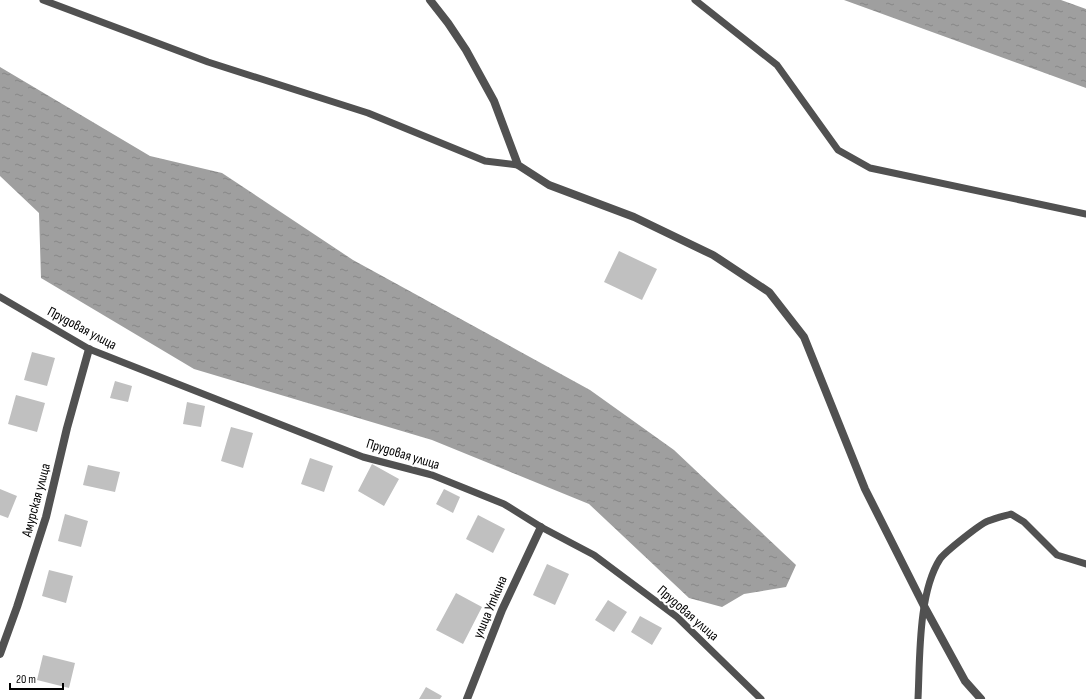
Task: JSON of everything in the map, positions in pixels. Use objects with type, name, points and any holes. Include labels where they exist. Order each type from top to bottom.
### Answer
[{"type":"street","points":[[430,0],[466,50],[494,101],[518,165],[549,185],[634,217],[713,255],[768,292],[804,338],[865,490],[924,606],[965,681],[981,699]]},
{"type":"street","name":"Амурская улица","points":[[0,654],[46,517],[67,428],[89,349]]},
{"type":"street","name":"улица Уткина","points":[[467,699],[502,610],[541,527]]},
{"type":"lane","points":[[43,0],[208,62],[368,113],[484,161],[518,165]]},
{"type":"lane","points":[[695,0],[777,65],[838,150],[870,168],[1086,214]]},
{"type":"lane","name":"Прудовая улица","points":[[0,297],[89,349],[363,457],[432,475],[504,504],[541,527],[594,555],[677,617],[761,699]]},
{"type":"lane","points":[[918,699],[924,606],[932,576],[941,558],[960,541],[987,521],[1011,514],[1024,522],[1057,555],[1086,564]]},
{"type":"water","points":[[844,0],[1061,0],[1086,9],[1086,88]]},
{"type":"water","points":[[0,67],[150,156],[222,173],[353,260],[590,390],[674,450],[796,565],[786,587],[744,594],[722,607],[689,598],[589,504],[432,440],[194,369],[41,278],[39,213],[0,176]]},
{"type":"building","points":[[619,251],[657,269],[642,300],[604,282]]},
{"type":"building","points":[[32,352],[55,358],[47,386],[24,380]]},
{"type":"building","points":[[115,381],[132,386],[128,402],[110,398]]},
{"type":"building","points":[[16,395],[45,403],[37,432],[8,424]]},
{"type":"building","points":[[187,402],[205,406],[201,427],[183,424]]},
{"type":"building","points":[[231,427],[253,433],[243,468],[221,461]]},
{"type":"building","points":[[310,458],[333,466],[324,492],[301,484]]},
{"type":"building","points":[[372,464],[399,479],[384,506],[358,491]]},
{"type":"building","points":[[88,465],[120,472],[115,492],[83,485]]},
{"type":"building","points":[[0,489],[17,496],[8,518],[0,515]]},
{"type":"building","points":[[444,489],[460,497],[453,513],[436,504]]},
{"type":"building","points":[[65,514],[88,521],[81,547],[58,541]]},
{"type":"building","points":[[478,515],[505,529],[493,553],[466,539]]},
{"type":"building","points":[[547,564],[569,574],[555,605],[533,595]]},
{"type":"building","points":[[49,570],[73,576],[66,603],[42,596]]},
{"type":"building","points":[[456,593],[482,607],[463,644],[436,630]]},
{"type":"building","points":[[608,600],[627,612],[614,632],[595,620]]},
{"type":"building","points":[[640,616],[662,628],[652,645],[631,632]]},
{"type":"building","points":[[43,655],[75,663],[69,688],[37,680]]},
{"type":"building","points":[[426,687],[442,696],[440,699],[419,699]]}]
